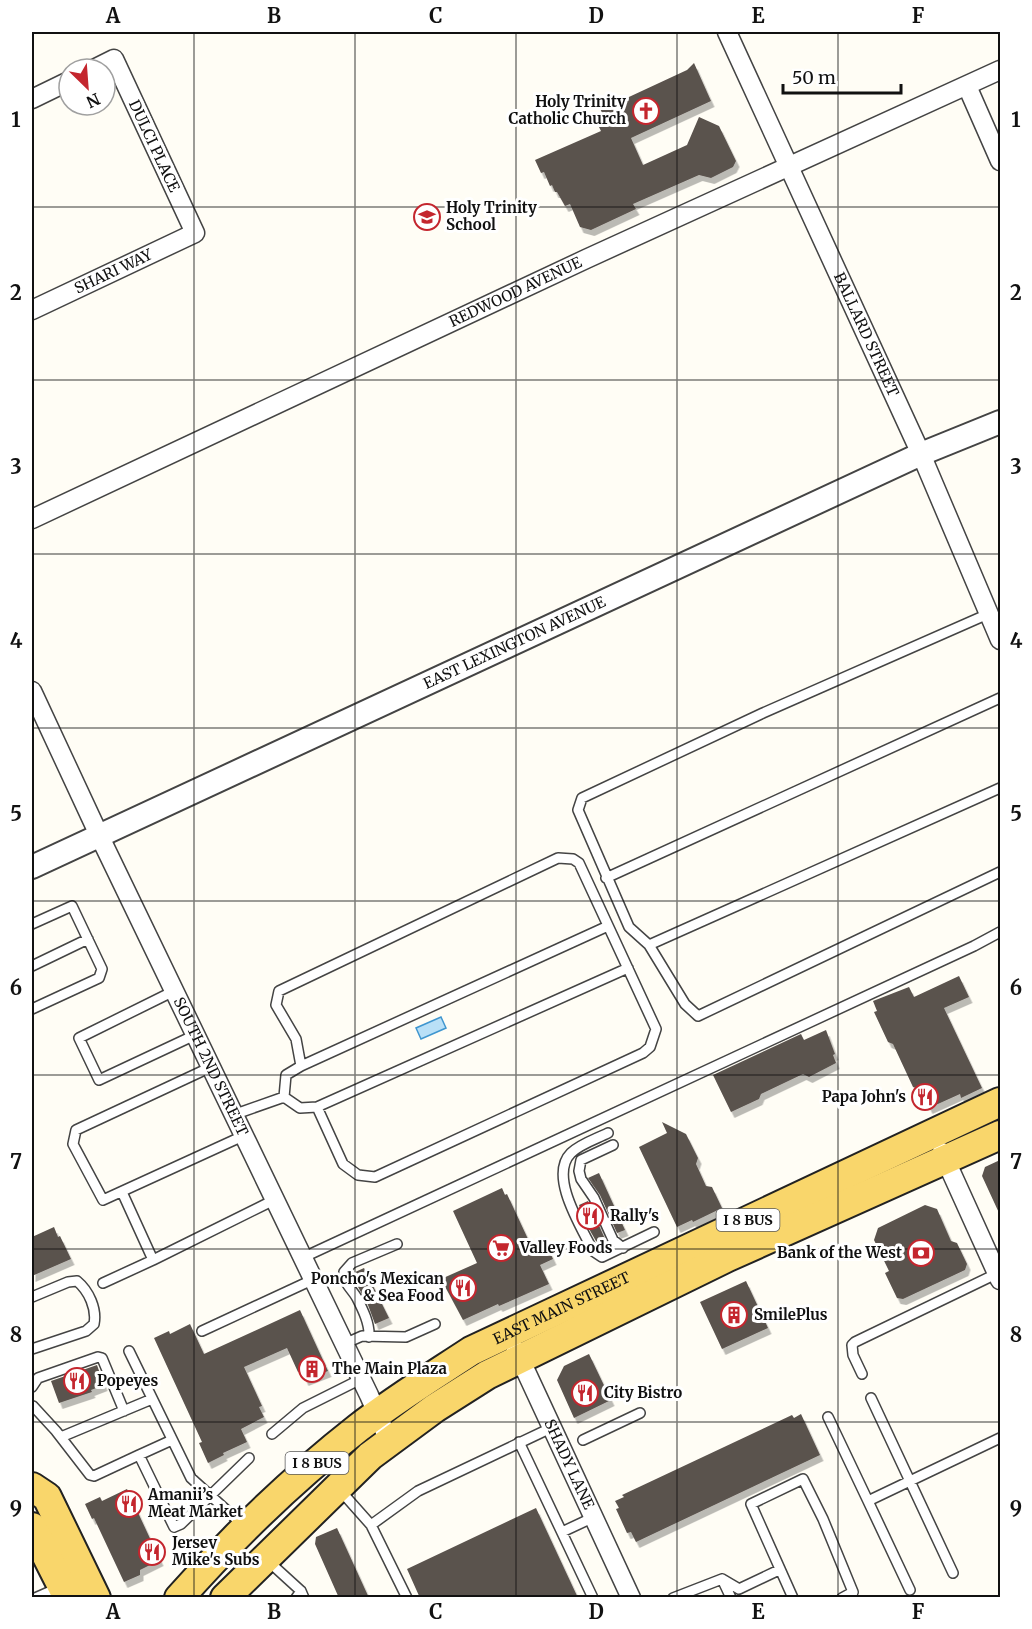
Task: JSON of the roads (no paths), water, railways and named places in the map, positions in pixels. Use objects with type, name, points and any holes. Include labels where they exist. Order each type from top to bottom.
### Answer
[{"type":"main road","name":"EAST MAIN STREET","points":[[225,1598],[370,1456],[452,1397],[673,1269],[933,1134],[1000,1102]]},
{"type":"main road","name":"EAST MAIN STREET","points":[[179,1598],[271,1502],[377,1415],[471,1351],[508,1332],[673,1269],[728,1257],[946,1161],[1000,1134]]},
{"type":"main road","points":[[32,1486],[47,1497],[96,1598]]},
{"type":"main road","points":[[32,1527],[65,1592]]},
{"type":"street","name":"BALLARD STREET","points":[[727,32],[921,454],[1000,640]]},
{"type":"street","name":"DULCI PLACE","points":[[117,65],[195,233]]},
{"type":"street","name":"REDWOOD AVENUE","points":[[32,519],[586,259],[1000,70]]},
{"type":"street","points":[[967,86],[1000,160]]},
{"type":"street","points":[[32,99],[57,87]]},
{"type":"street","name":"SHARI WAY","points":[[32,310],[195,233]]},
{"type":"street","name":"EAST LEXINGTON AVENUE","points":[[32,867],[921,454],[1000,422]]},
{"type":"street","name":"SOUTH 2ND STREET","points":[[32,691],[389,1441]]},
{"type":"street","points":[[933,1134],[999,1277]]},
{"type":"street","name":"SHADY LANE","points":[[508,1332],[631,1598]]},
{"type":"lane","points":[[988,614],[764,713],[582,798],[578,810],[628,927],[649,945],[685,1004],[698,1016],[1000,872]]},
{"type":"lane","points":[[606,878],[1000,698]]},
{"type":"lane","points":[[649,945],[1000,788]]},
{"type":"lane","points":[[301,1066],[296,1039],[276,1005],[279,991],[558,858],[573,859],[579,863],[656,1029],[650,1047],[643,1053],[375,1177],[358,1175],[343,1164],[317,1107]]},
{"type":"lane","points":[[32,924],[72,906],[102,969],[99,978],[32,1009]]},
{"type":"lane","points":[[284,1097],[286,1075],[301,1066],[608,926]]},
{"type":"lane","points":[[302,1258],[1000,932]]},
{"type":"lane","points":[[32,966],[88,939]]},
{"type":"lane","points":[[284,1097],[300,1108],[317,1107],[628,968]]},
{"type":"lane","points":[[174,991],[79,1038],[99,1080],[195,1035]]},
{"type":"lane","points":[[211,1067],[76,1130],[73,1144],[103,1200],[243,1136]]},
{"type":"lane","points":[[233,1115],[284,1097]]},
{"type":"lane","points":[[608,1133],[578,1147],[570,1154],[564,1165],[563,1184],[593,1251],[597,1256],[602,1257],[654,1233]]},
{"type":"lane","points":[[613,1145],[582,1160],[579,1171],[613,1240],[623,1248]]},
{"type":"lane","points":[[122,1192],[153,1260]]},
{"type":"lane","points":[[103,1283],[274,1200]]},
{"type":"lane","points":[[369,1336],[370,1328],[357,1299],[345,1282],[344,1272],[352,1263],[397,1244]]},
{"type":"lane","points":[[862,1374],[853,1355],[852,1345],[855,1342],[999,1277]]},
{"type":"lane","points":[[202,1331],[312,1280]]},
{"type":"lane","points":[[32,1297],[68,1282],[77,1281],[84,1287],[96,1314],[94,1324],[86,1331],[32,1349]]},
{"type":"lane","points":[[344,1344],[362,1336],[406,1337],[435,1324]]},
{"type":"lane","points":[[129,1351],[191,1478],[246,1528]]},
{"type":"lane","points":[[32,1387],[38,1378],[98,1357],[102,1358],[124,1411]]},
{"type":"lane","points":[[272,1434],[303,1408],[361,1379]]},
{"type":"lane","points":[[32,1395],[32,1407],[61,1437],[87,1471],[94,1476],[172,1440]]},
{"type":"lane","points":[[871,1398],[953,1573]]},
{"type":"lane","points":[[61,1437],[152,1399]]},
{"type":"lane","points":[[583,1440],[640,1413]]},
{"type":"lane","points":[[828,1417],[910,1590]]},
{"type":"lane","points":[[371,1525],[418,1491],[553,1427]]},
{"type":"lane","points":[[868,1501],[1000,1438]]},
{"type":"lane","points":[[519,1442],[593,1598]]},
{"type":"lane","points":[[139,1455],[174,1527],[180,1524],[249,1458]]},
{"type":"lane","points":[[793,1598],[751,1504],[803,1479],[823,1519],[853,1592],[842,1598]]},
{"type":"lane","points":[[338,1486],[371,1525],[407,1598]]},
{"type":"lane","points":[[562,1532],[594,1517]]},
{"type":"lane","points":[[265,1558],[300,1595]]},
{"type":"lane","points":[[722,1579],[739,1589],[779,1570]]},
{"type":"lane","points":[[673,1598],[722,1579]]},
{"type":"lane","points":[[722,1579],[731,1598]]},
{"type":"lane","points":[[35,1598],[65,1592]]},
{"type":"water","points":[[441,1017],[446,1028],[421,1039],[416,1028]]},
{"type":"place","name":"Holy Trinity Catholic Church","points":[[646,111]]},
{"type":"place","name":"Holy Trinity School","points":[[427,217]]},
{"type":"place","name":"Papa John's","points":[[925,1097]]},
{"type":"place","name":"Rally's","points":[[590,1216]]},
{"type":"place","name":"Valley Foods","points":[[501,1248]]},
{"type":"place","name":"Bank of the West","points":[[921,1253]]},
{"type":"place","name":"Poncho's Mexican & Sea Food","points":[[463,1288]]},
{"type":"place","name":"SmilePlus","points":[[734,1315]]},
{"type":"place","name":"The Main Plaza","points":[[312,1369]]},
{"type":"place","name":"Popeyes","points":[[77,1381]]},
{"type":"place","name":"City Bistro","points":[[585,1393]]},
{"type":"place","name":"Amanii’s Meat Market","points":[[129,1504]]},
{"type":"place","name":"Jersey Mike's Subs","points":[[152,1552]]}]
